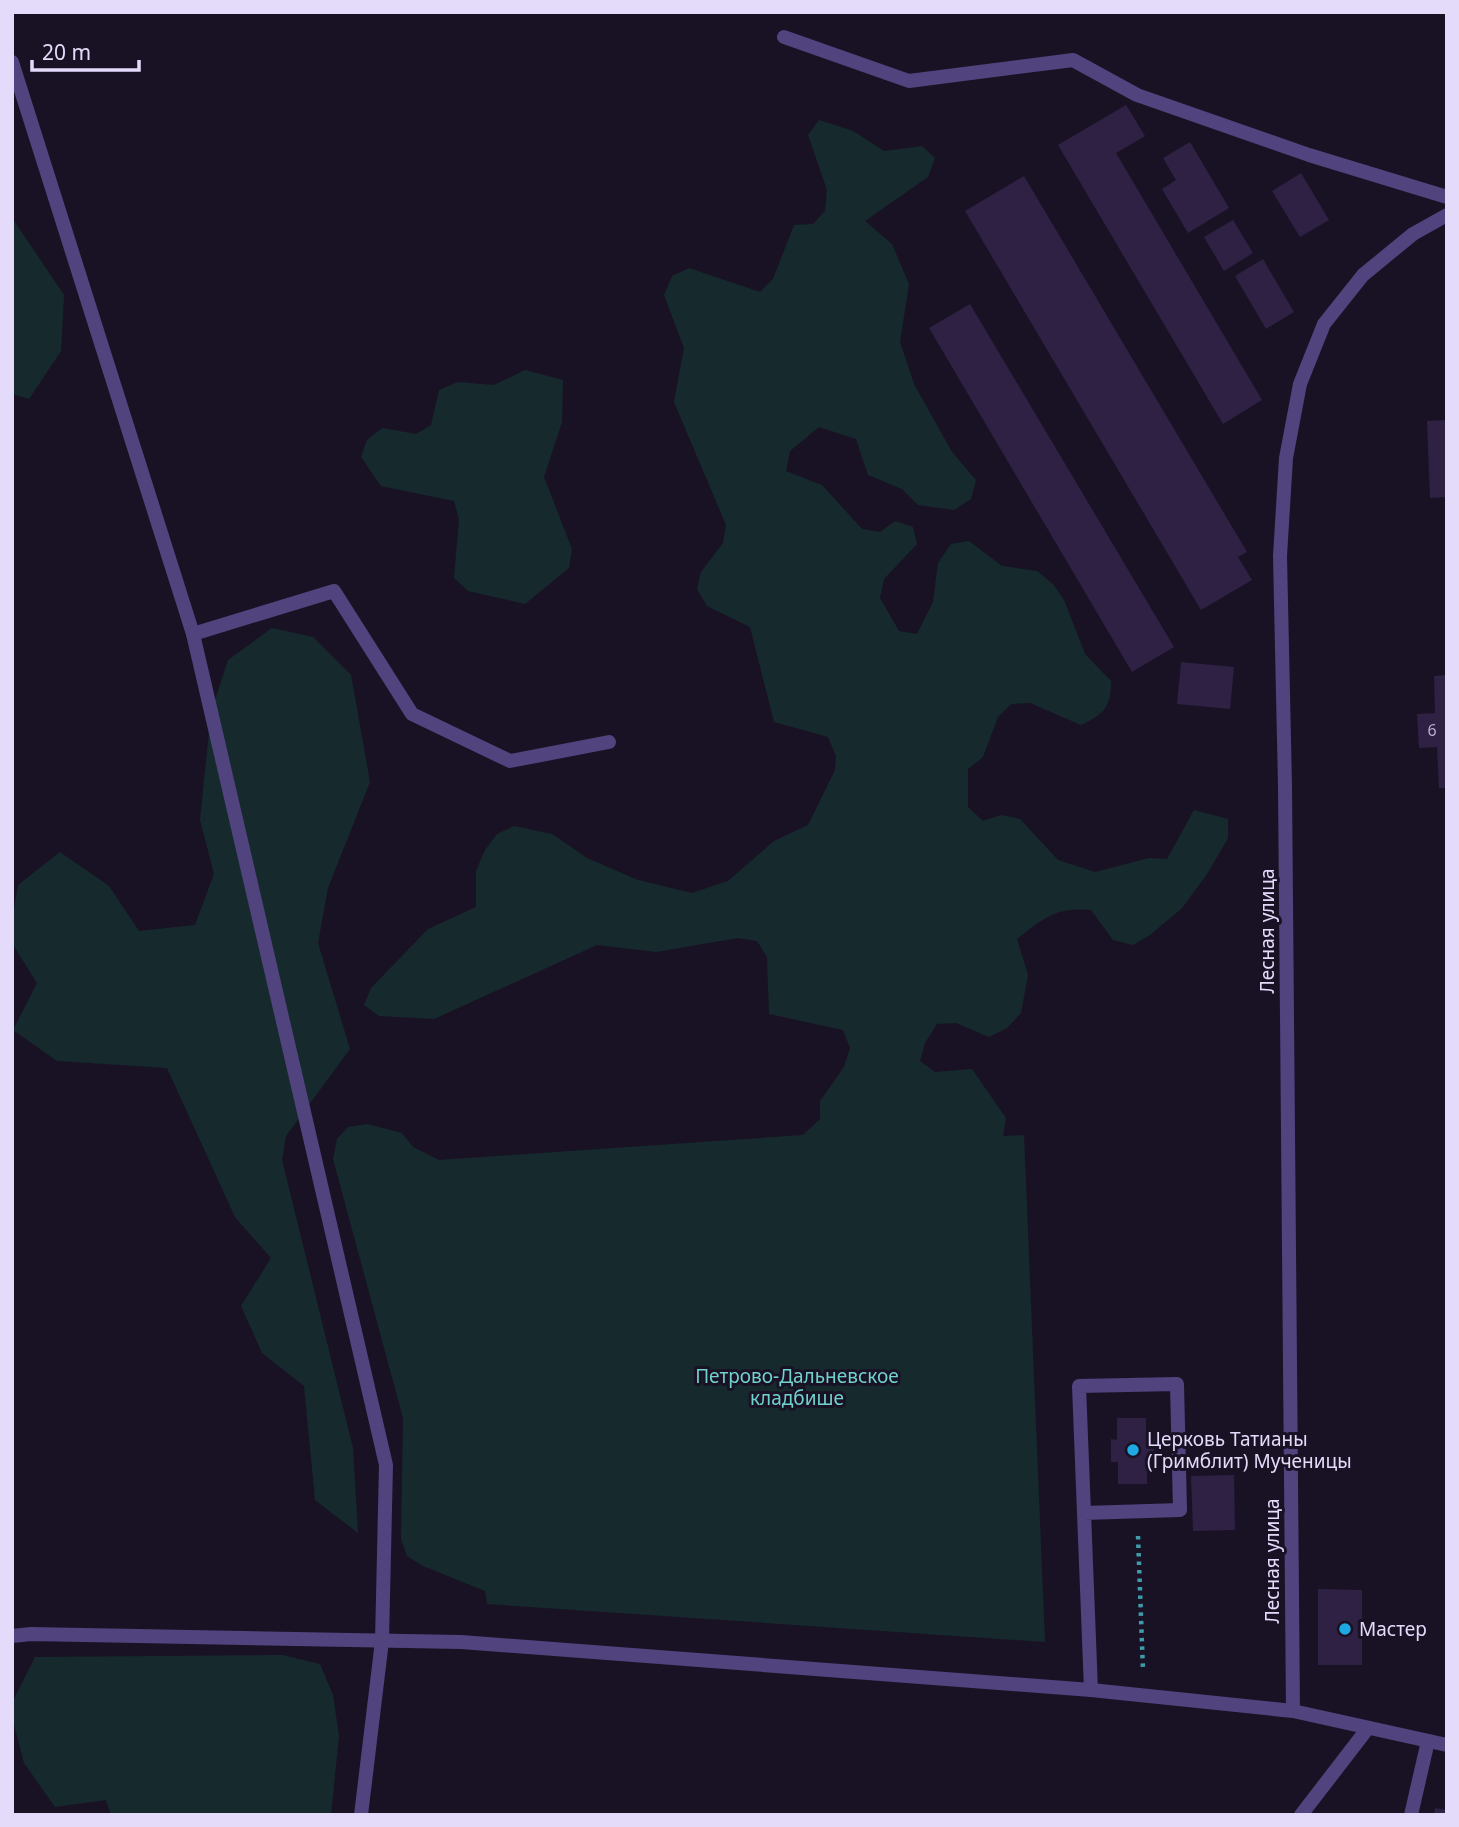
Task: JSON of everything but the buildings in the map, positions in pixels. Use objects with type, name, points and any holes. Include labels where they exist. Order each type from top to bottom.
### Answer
[{"type":"street","points":[[784,37],[909,81],[1073,61],[1137,95],[1309,155],[1447,197]]},
{"type":"street","points":[[12,62],[193,634],[386,1465],[382,1641],[362,1815]]},
{"type":"street","name":"Лесная улица","points":[[1293,1711],[1285,786],[1280,556],[1286,457],[1300,384],[1324,324],[1363,275],[1413,233],[1447,215]]},
{"type":"street","points":[[193,634],[334,591],[412,714],[510,761],[609,742]]},
{"type":"street","points":[[1084,1513],[1180,1510],[1177,1384],[1079,1387],[1091,1690]]},
{"type":"street","points":[[12,1636],[44,1634],[461,1642],[1091,1690],[1293,1711],[1447,1745]]},
{"type":"street","points":[[1301,1815],[1368,1728]]},
{"type":"street","points":[[1411,1815],[1428,1741]]},
{"type":"path","points":[[1137,1511],[1143,1696]]},
{"type":"green space","name":"Петрово-Дальневское кладбише","points":[[819,120],[853,131],[884,151],[922,146],[935,158],[928,177],[865,221],[892,244],[909,284],[900,342],[914,384],[952,452],[976,480],[971,499],[954,510],[918,505],[902,489],[868,475],[856,439],[819,427],[790,451],[786,471],[822,485],[862,529],[880,532],[895,521],[913,527],[917,544],[884,579],[880,598],[899,631],[917,634],[933,602],[938,563],[951,544],[969,541],[1002,566],[1037,571],[1053,584],[1064,600],[1085,654],[1111,681],[1110,697],[1105,709],[1081,725],[1030,703],[1011,704],[998,717],[983,757],[968,769],[968,807],[983,821],[1001,815],[1020,819],[1058,860],[1095,872],[1149,858],[1167,859],[1194,810],[1228,819],[1228,838],[1207,874],[1182,908],[1150,935],[1133,945],[1113,940],[1091,910],[1068,910],[1051,916],[1017,939],[1028,975],[1021,1013],[1007,1028],[989,1037],[956,1023],[937,1024],[925,1043],[920,1061],[935,1072],[972,1069],[1006,1118],[1003,1136],[1024,1135],[1045,1642],[487,1604],[485,1591],[423,1566],[407,1556],[401,1539],[403,1418],[333,1159],[337,1139],[348,1127],[367,1124],[402,1133],[413,1147],[439,1160],[803,1135],[820,1119],[820,1101],[844,1067],[850,1048],[843,1030],[769,1014],[767,957],[757,941],[738,938],[656,952],[597,945],[434,1019],[379,1016],[364,1005],[371,988],[428,929],[476,907],[476,871],[485,850],[497,834],[514,826],[552,834],[587,858],[638,880],[692,893],[728,881],[774,841],[808,825],[835,770],[836,756],[828,737],[774,722],[750,627],[707,606],[697,589],[701,572],[723,543],[726,525],[674,402],[684,348],[664,295],[672,276],[689,268],[760,292],[773,279],[794,225],[813,224],[825,211],[827,190],[808,135]]},
{"type":"green space","points":[[12,218],[64,295],[61,351],[29,399],[12,394]]},
{"type":"green space","points":[[525,370],[563,380],[562,422],[544,477],[572,549],[569,568],[525,604],[468,591],[454,578],[459,519],[454,501],[381,486],[361,457],[367,440],[382,428],[416,434],[431,425],[439,390],[458,382],[494,385]]},
{"type":"green space","points":[[272,628],[313,637],[351,675],[370,782],[328,888],[318,943],[350,1049],[286,1136],[282,1160],[353,1448],[358,1533],[315,1500],[304,1386],[262,1353],[241,1306],[271,1258],[235,1217],[167,1068],[57,1061],[13,1030],[37,983],[12,943],[12,920],[18,885],[60,852],[109,886],[139,931],[195,925],[214,874],[200,820],[211,712],[228,660]]},
{"type":"green space","points":[[282,1655],[320,1664],[333,1695],[339,1736],[331,1815],[111,1815],[106,1800],[55,1807],[24,1763],[12,1717],[12,1703],[35,1657]]},
{"type":"place","name":"Церковь Татианы (Гримблит) Мученицы","points":[[1133,1450]]},
{"type":"place","name":"Мастер","points":[[1345,1629]]}]
